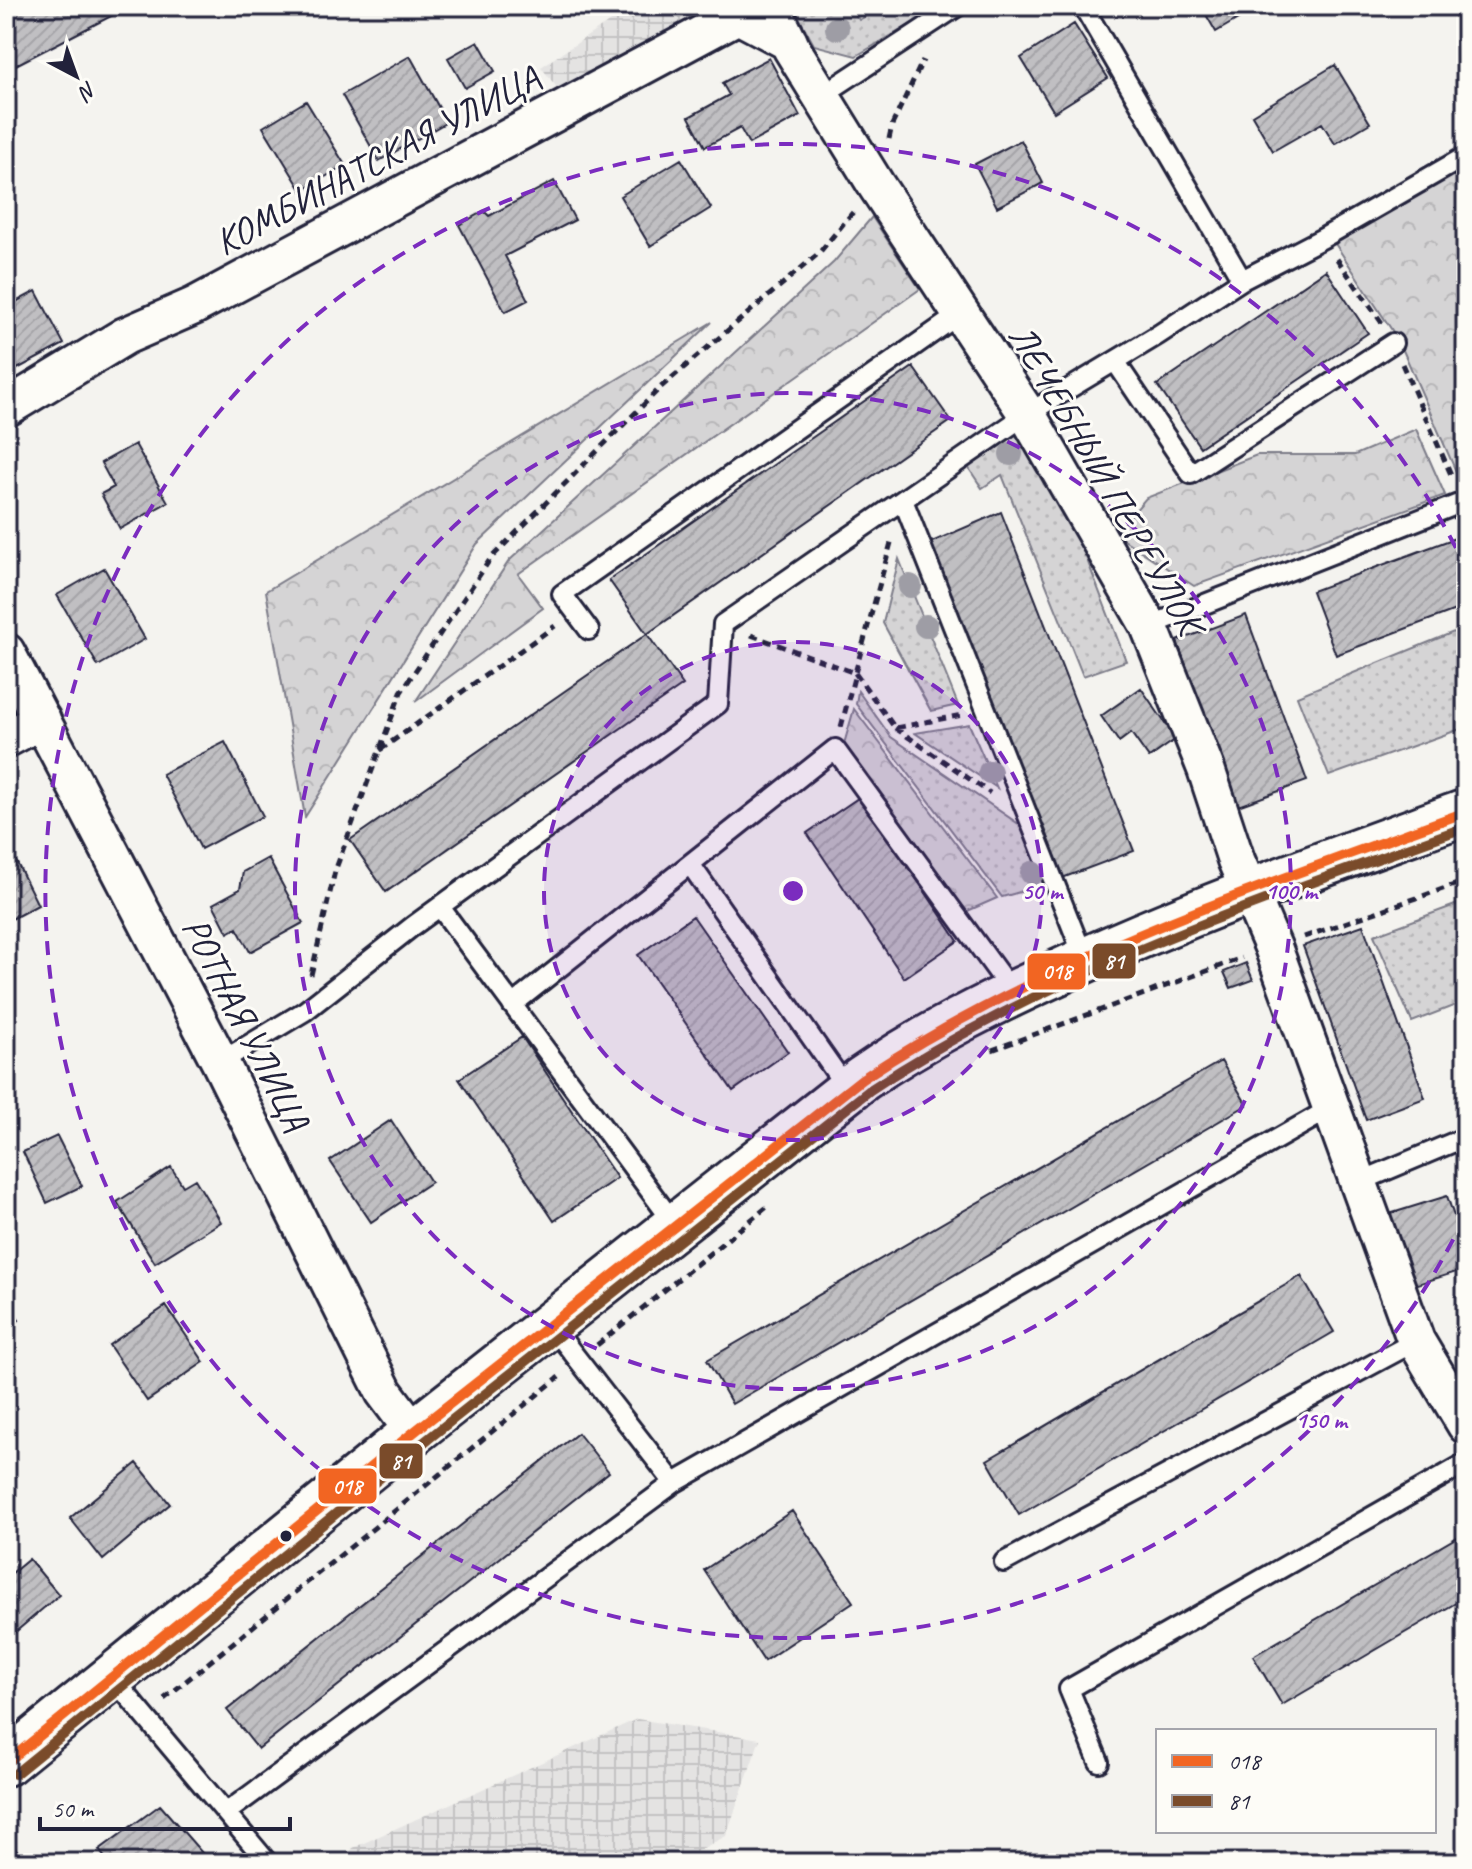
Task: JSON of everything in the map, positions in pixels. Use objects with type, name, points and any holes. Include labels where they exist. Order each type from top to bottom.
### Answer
[{"type":"street","name":"ЛЕЧЕБНЫЙ ПЕРЕУЛОК","points":[[771,6],[789,42],[876,185],[1027,414],[1149,626],[1333,1107],[1416,1341],[1466,1425]]},
{"type":"street","name":"КОМБИНАТСКАЯ УЛИЦА","points":[[6,408],[125,336],[194,306],[738,15],[789,42]]},
{"type":"street","name":"РОТНАЯ УЛИЦА","points":[[6,652],[220,1062],[384,1392],[414,1432]]},
{"type":"street","points":[[6,739],[42,720]]},
{"type":"street","points":[[6,1763],[414,1432],[899,1053],[1013,993],[1085,960],[1250,890],[1466,812]]},
{"type":"lane","points":[[821,96],[958,6]]},
{"type":"lane","points":[[1088,7],[1242,280]]},
{"type":"lane","points":[[220,1062],[305,1011],[440,907],[718,704],[723,624],[1027,414],[1242,280],[1323,238],[1466,156]]},
{"type":"lane","points":[[589,630],[562,594],[961,313]]},
{"type":"lane","points":[[1115,361],[1191,474],[1393,343]]},
{"type":"lane","points":[[903,500],[1085,960]]},
{"type":"lane","points":[[1149,626],[1466,501]]},
{"type":"lane","points":[[512,1005],[835,749],[1013,993]]},
{"type":"lane","points":[[690,864],[848,1090]]},
{"type":"lane","points":[[440,907],[676,1226]]},
{"type":"lane","points":[[227,1812],[674,1483],[1333,1107]]},
{"type":"lane","points":[[1359,1182],[1466,1137]]},
{"type":"lane","points":[[551,1325],[674,1483]]},
{"type":"lane","points":[[1004,1562],[1416,1341]]},
{"type":"lane","points":[[1099,1762],[1069,1689],[1466,1463]]},
{"type":"lane","points":[[111,1676],[268,1863]]},
{"type":"path","points":[[305,1011],[313,961],[335,871],[401,692],[491,558],[661,387],[819,253],[876,185],[892,125],[939,19]]},
{"type":"path","points":[[835,749],[903,500]]},
{"type":"path","points":[[377,752],[575,611]]},
{"type":"path","points":[[723,624],[855,673],[895,728],[1030,820]]},
{"type":"path","points":[[895,728],[986,710]]},
{"type":"path","points":[[978,1055],[1273,947],[1466,881]]},
{"type":"path","points":[[144,1715],[775,1201]]},
{"type":"shaded area","points":[[633,6],[717,6],[562,94],[541,67]]},
{"type":"shaded area","points":[[637,1719],[760,1739],[726,1836],[675,1863],[340,1863],[353,1848]]},
{"type":"green space","points":[[793,6],[851,6],[859,20],[884,6],[942,6],[856,56],[814,45]]},
{"type":"green space","points":[[1466,165],[1464,490],[1399,341],[1334,242]]},
{"type":"green space","points":[[872,217],[920,289],[518,574],[543,608],[415,702],[509,561],[834,262]]},
{"type":"green space","points":[[712,322],[477,544],[305,817],[266,591]]},
{"type":"green space","points":[[1019,428],[1067,508],[1126,661],[1083,676],[1002,475],[982,488],[966,464]]},
{"type":"green space","points":[[1416,429],[1445,495],[1194,586],[1115,534],[1146,498],[1257,455],[1355,455]]},
{"type":"green space","points":[[899,559],[958,705],[931,711],[883,623]]},
{"type":"green space","points":[[1466,627],[1466,727],[1329,776],[1297,696]]},
{"type":"green space","points":[[858,691],[891,737],[1023,827],[1045,885],[1002,897],[856,704]]},
{"type":"green space","points":[[854,709],[997,898],[963,913],[842,751]]},
{"type":"green space","points":[[969,724],[997,788],[915,733]]},
{"type":"green space","points":[[1466,901],[1466,1001],[1412,1022],[1374,935]]},
{"type":"building","points":[[6,6],[119,6],[121,11],[6,70]]},
{"type":"building","points":[[857,6],[876,6],[861,14]]},
{"type":"building","points":[[1201,6],[1260,6],[1216,32]]},
{"type":"building","points":[[1074,24],[1108,78],[1054,112],[1021,58]]},
{"type":"building","points":[[478,41],[495,71],[465,88],[448,58]]},
{"type":"building","points":[[410,56],[447,122],[379,161],[342,95]]},
{"type":"building","points":[[769,58],[800,116],[749,144],[740,128],[705,147],[689,117],[729,95],[722,83]]},
{"type":"building","points":[[1335,65],[1370,123],[1335,144],[1322,123],[1273,151],[1252,115]]},
{"type":"building","points":[[306,101],[345,165],[302,191],[263,127]]},
{"type":"building","points":[[1021,140],[1043,183],[997,207],[975,164]]},
{"type":"building","points":[[681,159],[711,208],[650,246],[620,196]]},
{"type":"building","points":[[554,181],[575,220],[505,256],[528,300],[505,312],[459,225],[484,211],[489,216]]},
{"type":"building","points":[[1326,270],[1368,333],[1200,447],[1157,385]]},
{"type":"building","points":[[36,291],[64,344],[6,375],[6,307]]},
{"type":"building","points":[[913,367],[951,421],[647,634],[609,580]]},
{"type":"building","points":[[135,444],[168,502],[120,529],[101,494],[114,487],[101,463]]},
{"type":"building","points":[[1001,512],[1134,851],[1057,880],[927,544]]},
{"type":"building","points":[[1466,534],[1466,606],[1336,655],[1312,591]]},
{"type":"building","points":[[104,568],[145,639],[98,666],[57,595]]},
{"type":"building","points":[[1246,615],[1307,781],[1238,806],[1177,641]]},
{"type":"building","points":[[647,634],[683,685],[386,892],[350,840]]},
{"type":"building","points":[[1141,688],[1176,739],[1149,758],[1131,733],[1119,742],[1101,716]]},
{"type":"building","points":[[225,742],[263,816],[201,849],[162,774]]},
{"type":"building","points":[[861,796],[958,941],[904,978],[807,833]]},
{"type":"building","points":[[10,849],[38,905],[6,922],[6,852]]},
{"type":"building","points":[[268,858],[303,923],[250,952],[237,928],[228,933],[213,904],[240,889],[243,872]]},
{"type":"building","points":[[693,916],[788,1052],[733,1091],[638,955]]},
{"type":"building","points":[[1363,925],[1425,1098],[1366,1120],[1303,946]]},
{"type":"building","points":[[1246,963],[1253,980],[1231,988],[1224,972]]},
{"type":"building","points":[[522,1037],[617,1178],[554,1221],[459,1079]]},
{"type":"building","points":[[1221,1061],[1247,1105],[732,1404],[707,1360]]},
{"type":"building","points":[[391,1120],[431,1182],[371,1222],[330,1161]]},
{"type":"building","points":[[57,1136],[82,1186],[47,1203],[23,1152]]},
{"type":"building","points":[[171,1167],[183,1186],[195,1179],[221,1222],[155,1263],[117,1202]]},
{"type":"building","points":[[1447,1196],[1466,1251],[1466,1269],[1408,1287],[1383,1216]]},
{"type":"building","points":[[1301,1276],[1334,1332],[1019,1515],[987,1460]]},
{"type":"building","points":[[6,1303],[19,1320],[6,1330]]},
{"type":"building","points":[[166,1306],[204,1362],[147,1401],[109,1345]]},
{"type":"building","points":[[578,1433],[609,1472],[258,1749],[227,1710]]},
{"type":"building","points":[[137,1463],[170,1504],[103,1560],[70,1518]]},
{"type":"building","points":[[792,1511],[853,1602],[764,1661],[704,1570]]},
{"type":"building","points":[[1466,1532],[1466,1597],[1282,1705],[1253,1656]]},
{"type":"building","points":[[29,1559],[59,1595],[6,1640],[6,1578]]},
{"type":"building","points":[[160,1805],[210,1862],[109,1863],[99,1850]]},
{"type":"building","points":[[8,1839],[27,1863],[6,1863]]},
{"type":"transit line","name":"018","points":[[6,1763],[414,1432],[862,1079],[932,1036],[1079,961],[1233,897],[1466,812]]},
{"type":"transit line","name":"81","points":[[15,1774],[423,1443],[870,1090],[1010,1009],[1084,974],[1236,911],[1466,827]]}]
